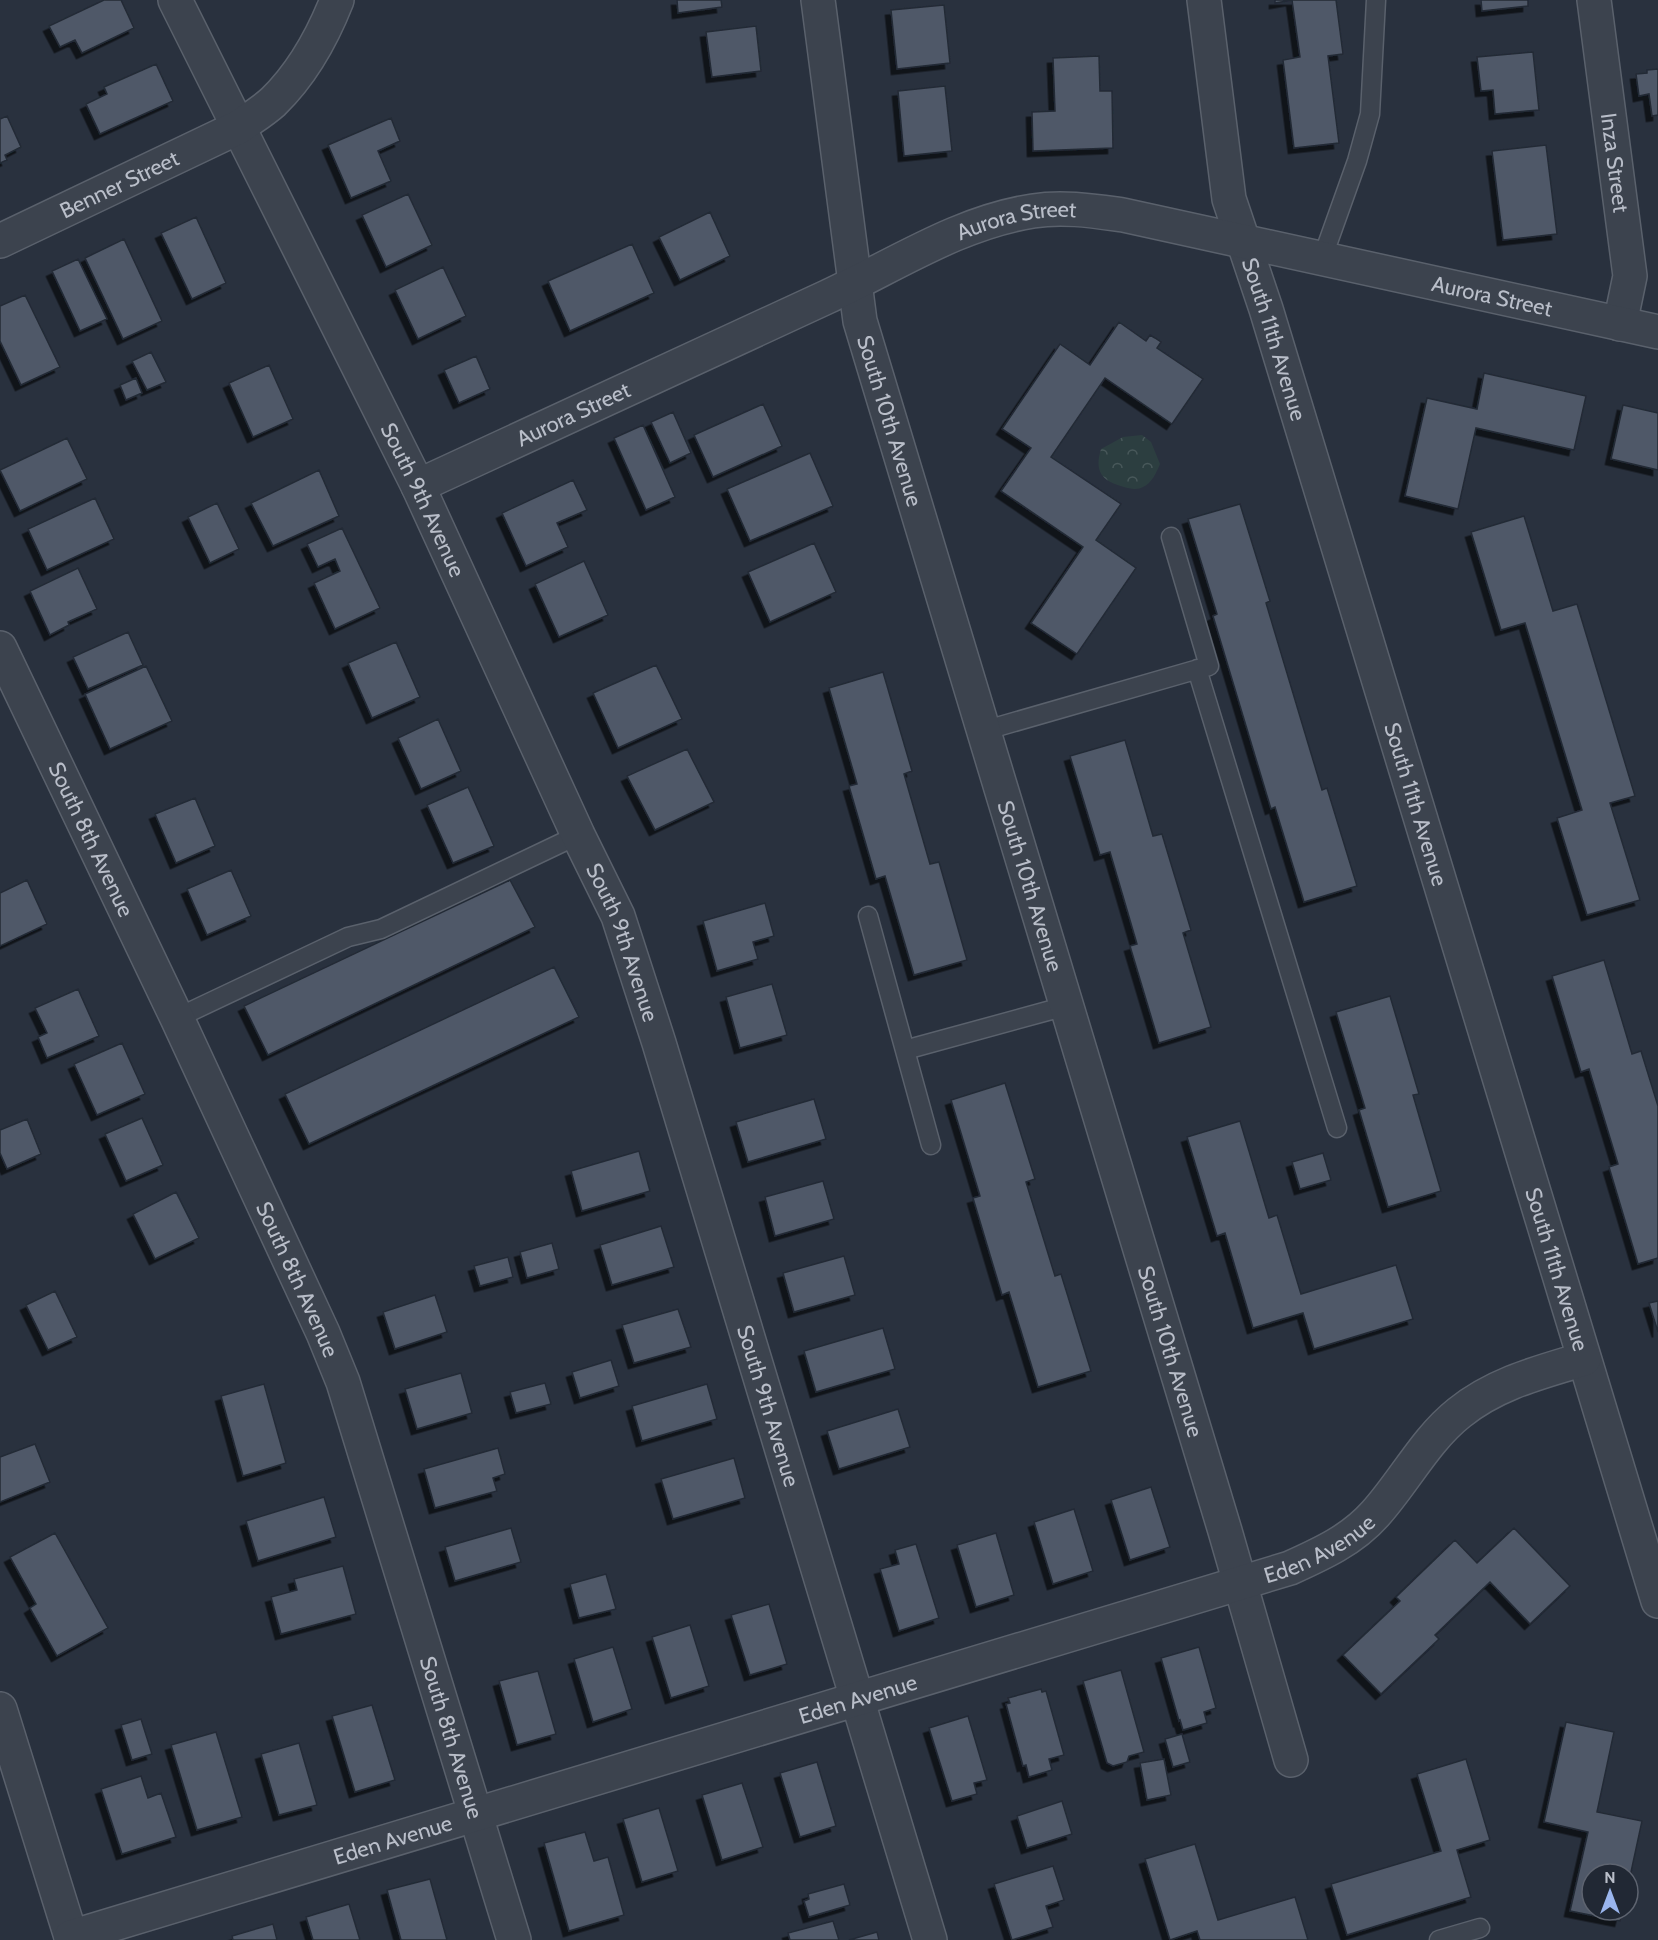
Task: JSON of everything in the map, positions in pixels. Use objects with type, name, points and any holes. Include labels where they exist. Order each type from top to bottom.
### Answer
[{"type":"street","name":"South 9th Avenue","points":[[175,0],[418,486],[578,835],[618,916],[633,957],[930,1940]]},
{"type":"street","name":"Benner Street","points":[[0,241],[239,127],[272,103],[297,77],[321,40],[337,0]]},
{"type":"street","name":"South 10th Avenue","points":[[818,0],[860,321],[1240,1582],[1291,1760]]},
{"type":"street","name":"South 11th Avenue","points":[[1204,0],[1229,199],[1266,309],[1658,1601]]},
{"type":"street","name":"Inza Street","points":[[1594,0],[1630,276],[1620,324]]},
{"type":"street","name":"Aurora Street","points":[[418,486],[855,284],[944,239],[985,223],[1034,211],[1077,210],[1123,215],[1658,332]]},
{"type":"street","name":"South 8th Avenue","points":[[0,648],[177,1018],[344,1382],[514,1940]]},
{"type":"street","name":"Eden Avenue","points":[[71,1938],[1290,1568],[1323,1553],[1350,1536],[1373,1516],[1437,1435],[1459,1413],[1514,1380],[1584,1359]]},
{"type":"street","points":[[0,1709],[71,1938]]},
{"type":"lane","points":[[1322,260],[1370,114],[1376,0]]},
{"type":"lane","points":[[983,731],[1209,666],[1171,537]]},
{"type":"lane","points":[[1197,669],[1337,1128]]},
{"type":"lane","points":[[177,1018],[348,937],[381,929],[578,835]]},
{"type":"lane","points":[[868,916],[931,1145]]},
{"type":"lane","points":[[905,1050],[1066,1006]]},
{"type":"lane","points":[[1439,1940],[1480,1928]]},
{"type":"green space","points":[[1142,435],[1151,442],[1160,464],[1151,480],[1139,489],[1126,488],[1110,482],[1099,470],[1101,449],[1123,437]]},
{"type":"building","points":[[104,0],[121,0],[134,28],[82,53],[75,40],[60,47],[49,26]]},
{"type":"building","points":[[677,0],[721,0],[722,7],[678,13]]},
{"type":"building","points":[[1275,0],[1292,0],[1275,3]]},
{"type":"building","points":[[1292,0],[1336,0],[1343,54],[1328,56],[1339,143],[1294,148],[1283,60],[1300,57]]},
{"type":"building","points":[[1481,0],[1528,0],[1528,6],[1482,11]]},
{"type":"building","points":[[944,5],[950,63],[897,69],[891,10]]},
{"type":"building","points":[[756,26],[761,71],[712,77],[706,32]]},
{"type":"building","points":[[1533,52],[1539,110],[1495,114],[1493,90],[1481,91],[1477,57]]},
{"type":"building","points":[[1099,56],[1100,91],[1112,91],[1113,148],[1033,151],[1032,112],[1055,111],[1053,58]]},
{"type":"building","points":[[156,64],[173,101],[100,134],[86,104],[107,94],[104,87]]},
{"type":"building","points":[[1658,69],[1658,115],[1652,116],[1649,94],[1639,96],[1636,74]]},
{"type":"building","points":[[945,86],[952,151],[904,156],[898,91]]},
{"type":"building","points":[[7,116],[21,147],[5,155],[7,160],[0,163],[0,119]]},
{"type":"building","points":[[391,118],[400,141],[378,151],[391,181],[351,198],[328,145]]},
{"type":"building","points":[[1546,145],[1557,234],[1503,240],[1492,151]]},
{"type":"building","points":[[408,194],[432,245],[386,267],[362,215]]},
{"type":"building","points":[[710,212],[730,256],[680,280],[659,237]]},
{"type":"building","points":[[196,217],[226,283],[192,299],[161,233]]},
{"type":"building","points":[[124,239],[162,321],[123,339],[85,258]]},
{"type":"building","points":[[632,244],[654,293],[570,331],[548,281]]},
{"type":"building","points":[[78,259],[107,319],[80,331],[52,271]]},
{"type":"building","points":[[443,267],[466,316],[418,339],[395,290]]},
{"type":"building","points":[[25,295],[60,367],[21,385],[0,341],[0,306]]},
{"type":"building","points":[[1119,322],[1146,341],[1150,335],[1161,342],[1157,348],[1203,379],[1172,424],[1105,378],[1051,457],[1121,504],[1096,540],[1136,568],[1077,654],[1031,623],[1083,547],[1001,491],[1031,448],[1002,429],[1060,344],[1090,365]]},
{"type":"building","points":[[151,352],[166,382],[147,390],[132,361]]},
{"type":"building","points":[[476,356],[490,389],[459,403],[444,370]]},
{"type":"building","points":[[269,365],[293,419],[253,437],[229,383]]},
{"type":"building","points":[[1484,373],[1586,396],[1574,450],[1476,428],[1458,509],[1405,496],[1427,398],[1477,409]]},
{"type":"building","points":[[136,378],[142,393],[126,400],[120,385]]},
{"type":"building","points":[[763,404],[782,446],[713,477],[694,435]]},
{"type":"building","points":[[1623,405],[1658,413],[1658,470],[1611,459]]},
{"type":"building","points":[[673,412],[691,453],[670,463],[651,422]]},
{"type":"building","points":[[643,425],[675,497],[646,510],[614,438]]},
{"type":"building","points":[[67,438],[87,479],[20,511],[0,470]]},
{"type":"building","points":[[810,453],[833,506],[750,541],[727,489]]},
{"type":"building","points":[[319,470],[339,516],[273,546],[251,503]]},
{"type":"building","points":[[573,480],[587,510],[557,523],[568,547],[526,566],[502,513]]},
{"type":"building","points":[[95,498],[114,539],[47,570],[28,529]]},
{"type":"building","points":[[217,503],[239,549],[210,563],[188,517]]},
{"type":"building","points":[[1240,504],[1270,601],[1266,603],[1322,790],[1327,788],[1357,886],[1304,902],[1275,807],[1271,809],[1213,616],[1217,614],[1188,519]]},
{"type":"building","points":[[1524,516],[1553,611],[1577,604],[1635,796],[1610,803],[1640,900],[1587,915],[1557,818],[1582,810],[1525,623],[1501,630],[1471,532]]},
{"type":"building","points":[[342,528],[380,608],[335,629],[314,583],[340,571],[335,559],[318,567],[307,544]]},
{"type":"building","points":[[814,543],[836,592],[770,622],[748,572]]},
{"type":"building","points":[[584,561],[608,615],[559,637],[535,584]]},
{"type":"building","points":[[78,568],[97,609],[68,622],[69,625],[50,635],[30,591]]},
{"type":"building","points":[[128,632],[143,665],[88,689],[73,657]]},
{"type":"building","points":[[396,642],[420,697],[372,718],[348,663]]},
{"type":"building","points":[[656,665],[682,719],[618,748],[593,693]]},
{"type":"building","points":[[146,666],[172,721],[110,749],[85,694]]},
{"type":"building","points":[[883,672],[912,771],[904,774],[930,864],[939,862],[967,960],[914,975],[885,876],[876,879],[849,786],[857,784],[829,688]]},
{"type":"building","points":[[438,719],[461,771],[421,789],[398,738]]},
{"type":"building","points":[[1125,740],[1153,836],[1162,834],[1191,930],[1183,933],[1211,1027],[1159,1043],[1130,946],[1137,944],[1110,852],[1100,855],[1070,756]]},
{"type":"building","points":[[687,749],[714,802],[655,830],[627,776]]},
{"type":"building","points":[[468,787],[494,846],[453,863],[427,805]]},
{"type":"building","points":[[195,798],[215,846],[176,863],[155,814]]},
{"type":"building","points":[[231,870],[251,916],[207,935],[187,889]]},
{"type":"building","points":[[27,880],[47,924],[0,946],[0,893]]},
{"type":"building","points":[[510,880],[535,927],[268,1055],[244,1006]]},
{"type":"building","points":[[765,903],[774,936],[753,942],[758,959],[717,971],[703,921]]},
{"type":"building","points":[[1604,960],[1632,1054],[1641,1051],[1658,1106],[1658,1258],[1638,1264],[1609,1167],[1618,1164],[1589,1069],[1581,1072],[1552,976]]},
{"type":"building","points":[[554,967],[579,1017],[309,1144],[285,1094]]},
{"type":"building","points":[[772,984],[787,1035],[740,1048],[726,997]]},
{"type":"building","points":[[78,989],[99,1036],[47,1058],[38,1037],[47,1033],[35,1008]]},
{"type":"building","points":[[1390,996],[1419,1094],[1413,1095],[1441,1191],[1388,1207],[1359,1110],[1365,1108],[1336,1012]]},
{"type":"building","points":[[122,1043],[145,1094],[97,1115],[74,1064]]},
{"type":"building","points":[[1005,1083],[1035,1179],[1026,1182],[1055,1276],[1061,1274],[1091,1371],[1038,1387],[1009,1292],[1002,1295],[973,1198],[980,1196],[951,1100]]},
{"type":"building","points":[[814,1099],[826,1139],[748,1162],[736,1122]]},
{"type":"building","points":[[142,1118],[163,1165],[126,1181],[105,1134]]},
{"type":"building","points":[[27,1119],[41,1154],[7,1169],[0,1153],[0,1130]]},
{"type":"building","points":[[1240,1121],[1269,1218],[1277,1215],[1301,1294],[1396,1265],[1413,1319],[1314,1349],[1303,1313],[1253,1328],[1225,1233],[1217,1236],[1187,1137]]},
{"type":"building","points":[[639,1151],[650,1191],[582,1211],[571,1171]]},
{"type":"building","points":[[1323,1153],[1331,1180],[1300,1189],[1292,1162]]},
{"type":"building","points":[[823,1181],[834,1219],[775,1236],[765,1197]]},
{"type":"building","points":[[176,1192],[199,1238],[155,1259],[133,1214]]},
{"type":"building","points":[[661,1226],[674,1267],[612,1285],[600,1245]]},
{"type":"building","points":[[552,1243],[559,1269],[527,1278],[520,1252]]},
{"type":"building","points":[[844,1256],[855,1295],[794,1312],[783,1273]]},
{"type":"building","points":[[508,1257],[513,1277],[480,1286],[474,1266]]},
{"type":"building","points":[[55,1291],[77,1337],[48,1350],[26,1305]]},
{"type":"building","points":[[435,1295],[447,1332],[395,1349],[383,1312]]},
{"type":"building","points":[[1658,1301],[1658,1332],[1649,1303]]},
{"type":"building","points":[[678,1309],[691,1347],[634,1363],[622,1325]]},
{"type":"building","points":[[883,1328],[895,1369],[816,1392],[804,1351]]},
{"type":"building","points":[[611,1360],[619,1386],[580,1398],[572,1372]]},
{"type":"building","points":[[461,1373],[472,1413],[417,1429],[405,1389]]},
{"type":"building","points":[[545,1383],[551,1404],[516,1413],[510,1392]]},
{"type":"building","points":[[264,1384],[286,1463],[243,1476],[221,1396]]},
{"type":"building","points":[[707,1384],[717,1419],[642,1441],[632,1406]]},
{"type":"building","points":[[898,1409],[910,1447],[839,1469],[827,1431]]},
{"type":"building","points":[[35,1444],[50,1482],[0,1502],[0,1457]]},
{"type":"building","points":[[498,1448],[505,1474],[493,1478],[497,1491],[435,1508],[424,1469]]},
{"type":"building","points":[[734,1458],[745,1498],[673,1519],[661,1479]]},
{"type":"building","points":[[1151,1487],[1170,1547],[1130,1560],[1111,1500]]},
{"type":"building","points":[[324,1497],[336,1537],[258,1561],[246,1521]]},
{"type":"building","points":[[1074,1509],[1093,1571],[1053,1584],[1034,1522]]},
{"type":"building","points":[[511,1528],[521,1562],[455,1581],[445,1547]]},
{"type":"building","points":[[1514,1528],[1570,1586],[1530,1624],[1490,1582],[1435,1635],[1439,1639],[1381,1694],[1343,1655],[1400,1601],[1396,1597],[1455,1540],[1477,1563]]},
{"type":"building","points":[[55,1533],[108,1628],[57,1656],[30,1608],[36,1604],[10,1557]]},
{"type":"building","points":[[996,1533],[1014,1595],[976,1607],[957,1545]]},
{"type":"building","points":[[916,1544],[939,1618],[899,1631],[880,1569],[899,1564],[895,1550]]},
{"type":"building","points":[[343,1566],[356,1614],[281,1634],[271,1597],[297,1590],[294,1579]]},
{"type":"building","points":[[606,1574],[616,1609],[579,1618],[570,1584]]},
{"type":"building","points":[[769,1604],[787,1664],[750,1675],[731,1615]]},
{"type":"building","points":[[690,1625],[709,1686],[671,1698],[652,1637]]},
{"type":"building","points":[[613,1647],[632,1709],[593,1722],[574,1659]]},
{"type":"building","points":[[1199,1647],[1216,1708],[1204,1712],[1207,1723],[1183,1730],[1161,1658]]},
{"type":"building","points":[[1121,1670],[1144,1752],[1129,1756],[1127,1762],[1113,1766],[1107,1763],[1083,1681]]},
{"type":"building","points":[[538,1671],[556,1734],[517,1745],[499,1681]]},
{"type":"building","points":[[1041,1689],[1042,1692],[1046,1691],[1064,1755],[1049,1759],[1052,1770],[1029,1777],[1026,1765],[1023,1766],[1006,1704],[1010,1703],[1008,1698]]},
{"type":"building","points":[[372,1705],[395,1780],[355,1792],[332,1716]]},
{"type":"building","points":[[968,1716],[987,1780],[974,1783],[977,1794],[952,1801],[929,1728]]},
{"type":"building","points":[[141,1719],[152,1754],[132,1760],[121,1725]]},
{"type":"building","points":[[1566,1722],[1614,1732],[1597,1812],[1642,1821],[1633,1862],[1581,1862],[1588,1832],[1544,1822]]},
{"type":"building","points":[[216,1732],[242,1817],[197,1830],[171,1745]]},
{"type":"building","points":[[1182,1734],[1190,1762],[1173,1767],[1165,1739]]},
{"type":"building","points":[[299,1743],[317,1805],[279,1815],[261,1754]]},
{"type":"building","points":[[1164,1759],[1171,1795],[1147,1800],[1140,1763]]},
{"type":"building","points":[[1466,1759],[1490,1840],[1457,1850],[1471,1897],[1347,1935],[1331,1884],[1441,1851],[1417,1774]]},
{"type":"building","points":[[817,1762],[836,1826],[800,1837],[780,1773]]},
{"type":"building","points":[[141,1776],[148,1798],[161,1793],[176,1837],[122,1854],[101,1789]]},
{"type":"building","points":[[742,1783],[763,1847],[722,1860],[702,1795]]},
{"type":"building","points":[[1062,1801],[1072,1834],[1027,1848],[1017,1816]]},
{"type":"building","points":[[659,1808],[678,1871],[642,1882],[623,1819]]},
{"type":"building","points":[[585,1832],[594,1861],[608,1857],[624,1915],[569,1931],[544,1843]]},
{"type":"building","points":[[1195,1844],[1218,1920],[1295,1897],[1308,1940],[1200,1940],[1197,1931],[1170,1940],[1145,1859]]},
{"type":"building","points":[[1053,1866],[1064,1900],[1046,1906],[1053,1927],[1012,1940],[994,1884]]},
{"type":"building","points":[[1580,1867],[1580,1913],[1570,1911]]},
{"type":"building","points":[[430,1879],[447,1940],[401,1940],[387,1890]]},
{"type":"building","points":[[844,1884],[850,1905],[809,1917],[804,1901],[809,1899],[808,1894]]},
{"type":"building","points":[[349,1904],[360,1940],[313,1940],[306,1917]]},
{"type":"building","points":[[833,1921],[839,1940],[790,1940],[788,1933]]},
{"type":"building","points":[[273,1924],[277,1940],[233,1940],[232,1936]]},
{"type":"building","points":[[877,1932],[879,1940],[849,1940]]}]
